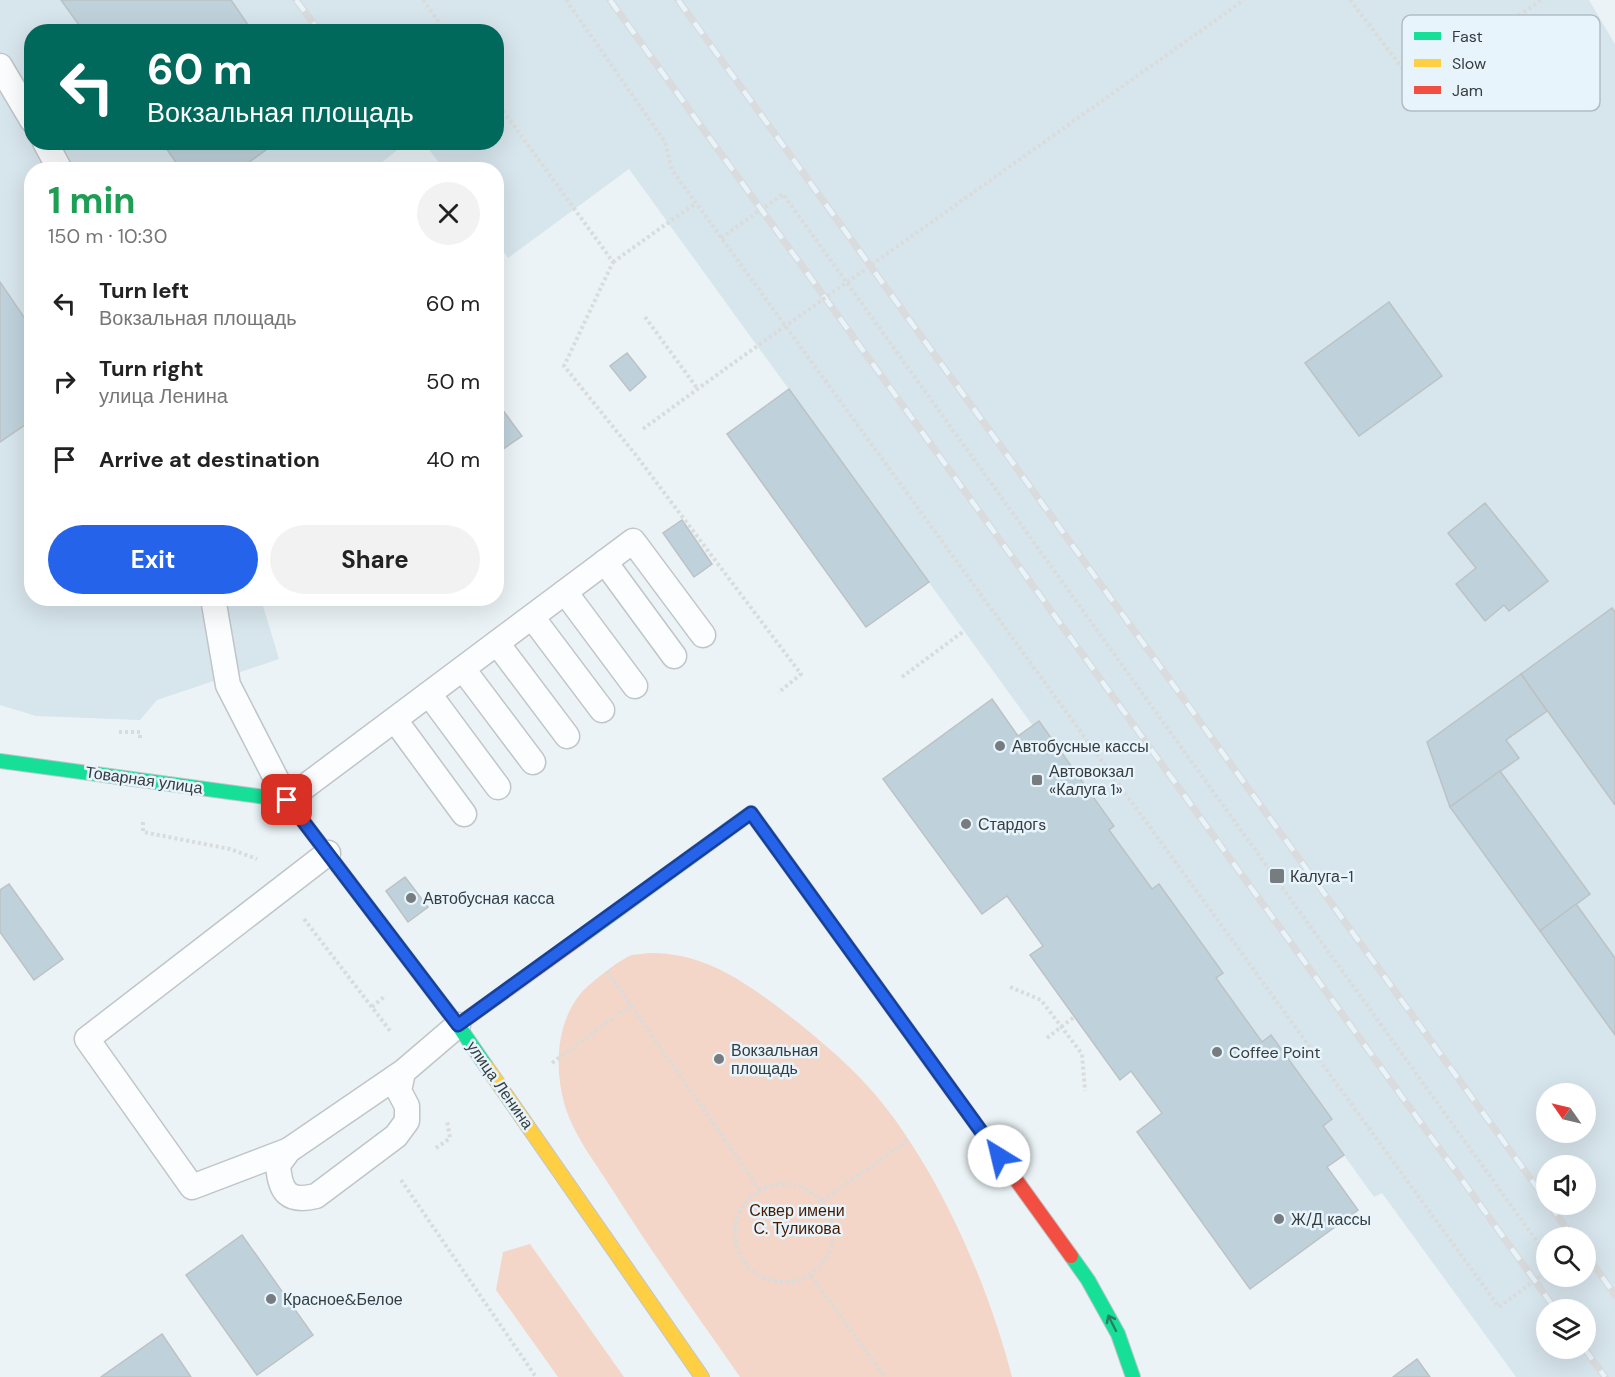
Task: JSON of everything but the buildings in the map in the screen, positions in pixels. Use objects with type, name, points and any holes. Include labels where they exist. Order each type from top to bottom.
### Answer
[{"type":"main road","name":"Товарная улица","points":[[0,761],[287,800]]},
{"type":"main road","name":"улица Ленина","points":[[287,800],[458,1025],[702,1377]]},
{"type":"main road","points":[[458,1025],[751,813],[1088,1280],[1118,1334],[1133,1377]]},
{"type":"lane","points":[[0,66],[24,106]]},
{"type":"lane","points":[[214,606],[228,685],[287,800],[633,541],[703,635]]},
{"type":"lane","points":[[605,562],[674,656]]},
{"type":"lane","points":[[565,592],[635,686]]},
{"type":"lane","points":[[532,617],[602,710]]},
{"type":"lane","points":[[497,643],[567,736]]},
{"type":"lane","points":[[463,669],[533,762]]},
{"type":"lane","points":[[429,694],[498,788]]},
{"type":"lane","points":[[395,720],[464,814]]},
{"type":"lane","points":[[328,853],[87,1039],[192,1187],[289,1150],[403,1072],[458,1025]]},
{"type":"lane","points":[[289,1150],[278,1165],[279,1183],[291,1196],[302,1199],[316,1196],[396,1136],[407,1121],[407,1107],[399,1091],[403,1072]]},
{"type":"path","points":[[423,0],[440,24]]},
{"type":"path","points":[[566,0],[665,142],[672,170],[1499,1307],[1536,1279]]},
{"type":"path","points":[[643,429],[697,388],[1244,0]]},
{"type":"path","points":[[1350,0],[1402,68]]},
{"type":"path","points":[[1520,15],[1541,0]]},
{"type":"path","points":[[504,112],[613,262]]},
{"type":"path","points":[[721,238],[783,194],[1536,1240]]},
{"type":"path","points":[[696,203],[613,262],[564,366],[635,454],[801,674],[778,693]]},
{"type":"path","points":[[645,317],[697,388]]},
{"type":"path","points":[[902,677],[964,631]]},
{"type":"path","points":[[607,971],[760,1190]]},
{"type":"path","points":[[1010,987],[1041,1000],[1082,1054],[1085,1091]]},
{"type":"path","points":[[552,1063],[631,1005]]},
{"type":"path","points":[[1047,1038],[1074,1017]]},
{"type":"path","points":[[822,1201],[909,1140]]},
{"type":"path","points":[[398,1176],[536,1377]]},
{"type":"path","points":[[778,1184],[797,1185],[810,1190],[822,1201],[832,1220],[834,1241],[826,1260],[811,1276],[791,1283],[770,1282],[751,1271],[740,1256],[734,1238],[736,1219],[745,1202],[760,1190],[778,1184]]},
{"type":"path","points":[[811,1276],[885,1377]]},
{"type":"shaded area","points":[[0,0],[1589,0],[1598,15],[1402,15],[1402,111],[1600,111],[1600,19],[1615,44],[1615,1377],[1516,1377],[1382,1193],[1374,1197],[1323,1126],[1332,1119],[1304,1080],[1272,1036],[1262,1042],[1216,978],[1223,973],[1159,885],[1152,889],[1109,830],[1114,825],[1039,721],[1033,726],[629,169],[508,258],[504,252],[504,162],[439,162],[429,150],[504,150],[504,24],[24,24],[24,150],[397,150],[383,162],[24,162],[24,606],[263,606],[279,659],[157,700],[140,720],[36,716],[0,705]]},
{"type":"green space","name":"Сквер имени С. Туликова","points":[[669,954],[702,962],[748,986],[831,1050],[879,1099],[922,1161],[942,1195],[990,1305],[1012,1377],[740,1377],[586,1149],[569,1117],[562,1092],[559,1077],[560,1047],[566,1018],[573,1005],[585,989],[620,961],[632,955]]},
{"type":"green space","points":[[530,1244],[624,1377],[558,1377],[496,1290],[503,1252]]},
{"type":"railway","points":[[296,0],[314,24]]},
{"type":"railway","points":[[610,0],[1548,1299]]},
{"type":"railway","points":[[678,0],[1536,1186]]},
{"type":"railway","points":[[1557,1215],[1565,1227]]},
{"type":"railway","points":[[1596,1268],[1615,1295]]},
{"type":"railway","points":[[1592,1359],[1605,1377]]},
{"type":"traffic: fast","points":[[0,761],[287,800],[458,1025],[486,1066]]},
{"type":"traffic: fast","points":[[579,938],[751,813],[931,1062]]},
{"type":"traffic: fast","points":[[1071,1256],[1088,1280],[1118,1334],[1133,1377]]},
{"type":"traffic: slow","points":[[486,1066],[702,1377]]},
{"type":"traffic: jam","points":[[458,1025],[579,938]]},
{"type":"traffic: jam","points":[[931,1062],[1071,1256]]},
{"type":"place","name":"Автобусные кассы","points":[[1000,746]]},
{"type":"place","name":"Автовокзал «Калуга 1»","points":[[1037,780]]},
{"type":"place","name":"Стардогs","points":[[966,824]]},
{"type":"place","name":"Калуга-1","points":[[1277,876]]},
{"type":"place","name":"Автобусная касса","points":[[411,898]]},
{"type":"place","name":"Coffee Point","points":[[1217,1052]]},
{"type":"place","name":"Вокзальная площадь","points":[[719,1059]]},
{"type":"place","name":"Ж/Д кассы","points":[[1279,1219]]},
{"type":"place","name":"Красное&Белое","points":[[271,1299]]},
{"type":"route","points":[[287,800],[458,1025],[751,813],[999,1156]]}]
